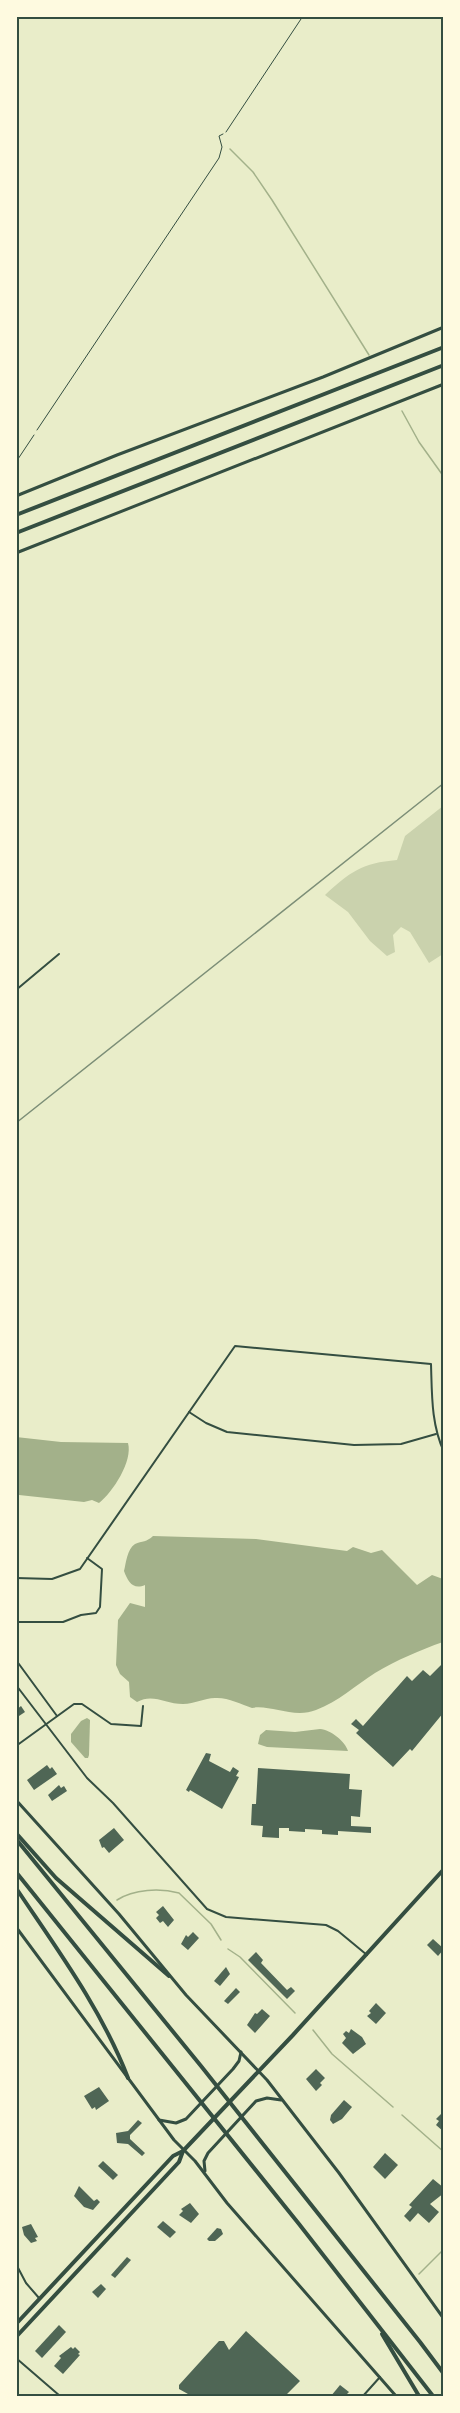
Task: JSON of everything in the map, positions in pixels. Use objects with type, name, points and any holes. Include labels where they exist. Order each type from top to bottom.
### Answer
[{"type":"main road","points":[[16,496],[117,454],[323,377],[444,327]]},
{"type":"main road","points":[[16,515],[444,347]]},
{"type":"main road","points":[[16,533],[444,365]]},
{"type":"main road","points":[[16,553],[444,384]]},
{"type":"main road","points":[[16,1800],[283,2101],[339,2173],[444,2319]]},
{"type":"main road","points":[[16,1833],[56,1878],[170,1976]]},
{"type":"main road","points":[[16,1839],[210,2077],[444,2374]]},
{"type":"main road","points":[[16,2324],[173,2156],[183,2151],[258,2072],[444,1869]]},
{"type":"main road","points":[[16,1872],[194,2092],[433,2397]]},
{"type":"main road","points":[[16,1888],[89,1999],[128,2078]]},
{"type":"main road","points":[[16,1928],[183,2151],[396,2397]]},
{"type":"main road","points":[[158,2120],[176,2123],[186,2118],[238,2064],[241,2052]]},
{"type":"main road","points":[[206,2175],[203,2165],[208,2153],[256,2102],[267,2098],[283,2101]]},
{"type":"main road","points":[[16,2337],[179,2162],[183,2151]]},
{"type":"main road","points":[[68,2267],[74,2276]]},
{"type":"main road","points":[[376,2323],[419,2397]]},
{"type":"street","points":[[16,990],[59,954]]},
{"type":"street","points":[[16,1578],[52,1579],[80,1569],[235,1346],[431,1364],[436,1434],[444,1452]]},
{"type":"street","points":[[189,1412],[206,1423],[227,1431],[354,1445],[401,1444],[436,1434]]},
{"type":"street","points":[[16,1622],[63,1622],[81,1615],[96,1613],[100,1607],[102,1569],[87,1558]]},
{"type":"street","points":[[16,1660],[57,1716]]},
{"type":"street","points":[[16,1685],[87,1778],[113,1803],[207,1909],[226,1917],[326,1925],[338,1931],[367,1955]]},
{"type":"street","points":[[16,1746],[78,1703],[84,1704],[111,1724],[141,1726],[143,1706]]},
{"type":"street","points":[[16,2264],[26,2283],[39,2298]]},
{"type":"street","points":[[16,2358],[60,2397]]},
{"type":"street","points":[[363,2397],[380,2377]]},
{"type":"lane","points":[[226,132],[303,16]]},
{"type":"lane","points":[[16,462],[34,435]]},
{"type":"path","points":[[34,435],[219,158],[222,147],[219,136],[226,132]]},
{"type":"shaded area","points":[[443,806],[443,954],[429,963],[410,932],[401,927],[393,935],[395,952],[387,956],[370,941],[348,912],[325,895],[342,880],[365,866],[397,860],[405,836]]},
{"type":"shaded area","points":[[16,1437],[61,1442],[128,1443],[128,1458],[116,1484],[99,1503],[92,1500],[84,1502],[16,1495]]},
{"type":"shaded area","points":[[153,1536],[256,1539],[347,1551],[353,1547],[371,1553],[382,1550],[417,1585],[432,1575],[443,1579],[443,1642],[392,1664],[332,1703],[308,1712],[252,1708],[220,1698],[183,1704],[154,1699],[137,1702],[130,1697],[129,1682],[120,1674],[116,1665],[118,1620],[130,1603],[145,1607],[145,1585],[134,1586],[127,1579],[124,1571],[132,1546]]},
{"type":"shaded area","points":[[87,1718],[90,1720],[89,1755],[85,1758],[71,1742],[71,1734],[81,1721]]},
{"type":"shaded area","points":[[320,1729],[329,1731],[337,1737],[348,1751],[267,1747],[258,1744],[260,1735],[266,1730],[295,1732]]},
{"type":"building","points":[[444,1662],[444,1712],[412,1751],[410,1749],[393,1767],[356,1733],[359,1730],[351,1724],[356,1719],[363,1726],[407,1676],[412,1681],[423,1670],[430,1676]]},
{"type":"building","points":[[21,1706],[25,1712],[16,1718],[16,1710]]},
{"type":"building","points":[[206,1753],[211,1754],[209,1761],[230,1772],[233,1767],[239,1771],[236,1776],[239,1777],[222,1809],[190,1790],[189,1792],[186,1790]]},
{"type":"building","points":[[47,1765],[50,1769],[52,1767],[57,1774],[34,1790],[27,1780]]},
{"type":"building","points":[[258,1768],[350,1774],[349,1789],[362,1790],[360,1817],[351,1816],[351,1826],[371,1827],[371,1833],[338,1831],[338,1835],[322,1834],[322,1830],[305,1829],[305,1832],[279,1828],[279,1838],[262,1837],[263,1826],[251,1825],[252,1804],[256,1804]]},
{"type":"building","points":[[59,1785],[61,1788],[64,1786],[67,1791],[52,1801],[48,1795]]},
{"type":"building","points":[[114,1828],[124,1840],[109,1853],[104,1847],[102,1848],[99,1840]]},
{"type":"building","points":[[163,1906],[174,1920],[168,1927],[156,1918],[159,1915],[156,1912]]},
{"type":"building","points":[[193,1932],[199,1938],[188,1950],[181,1944],[186,1935],[188,1937]]},
{"type":"building","points":[[433,1939],[444,1949],[438,1956],[427,1945]]},
{"type":"building","points":[[256,1952],[263,1960],[261,1963],[287,1990],[291,1987],[295,1991],[287,1999],[248,1960]]},
{"type":"building","points":[[226,1967],[230,1974],[220,1986],[214,1981]]},
{"type":"building","points":[[236,1988],[240,1992],[228,2004],[224,2001]]},
{"type":"building","points":[[376,2003],[386,2013],[376,2024],[367,2016]]},
{"type":"building","points":[[262,2009],[270,2016],[255,2033],[247,2025],[255,2013],[257,2014]]},
{"type":"building","points":[[351,2029],[362,2037],[366,2044],[353,2054],[342,2043],[346,2038],[343,2034],[346,2031],[349,2033]]},
{"type":"building","points":[[316,2069],[325,2078],[316,2091],[306,2079]]},
{"type":"building","points":[[99,2087],[109,2101],[96,2110],[95,2107],[92,2109],[84,2096]]},
{"type":"building","points":[[344,2100],[352,2107],[342,2119],[333,2124],[330,2120],[331,2115]]},
{"type":"building","points":[[444,2111],[444,2132],[436,2125],[439,2121],[436,2119]]},
{"type":"building","points":[[138,2120],[142,2123],[130,2135],[130,2139],[145,2153],[142,2156],[128,2144],[117,2143],[116,2133],[128,2131]]},
{"type":"building","points":[[385,2153],[398,2165],[385,2179],[373,2167]]},
{"type":"building","points":[[103,2161],[118,2175],[113,2180],[98,2166]]},
{"type":"building","points":[[433,2179],[444,2188],[444,2193],[430,2204],[439,2212],[429,2223],[418,2213],[410,2222],[404,2216],[412,2207],[409,2205]]},
{"type":"building","points":[[79,2186],[94,2201],[97,2199],[100,2202],[93,2210],[84,2207],[74,2196]]},
{"type":"building","points":[[190,2203],[199,2214],[191,2223],[179,2215],[183,2211],[181,2209]]},
{"type":"building","points":[[163,2221],[176,2232],[170,2238],[157,2227]]},
{"type":"building","points":[[31,2224],[38,2237],[35,2238],[37,2241],[31,2243],[24,2235],[22,2227]]},
{"type":"building","points":[[217,2228],[221,2229],[223,2234],[215,2241],[209,2241],[207,2239]]},
{"type":"building","points":[[127,2257],[131,2260],[115,2278],[111,2275]]},
{"type":"building","points":[[101,2284],[106,2289],[98,2298],[92,2292]]},
{"type":"building","points":[[59,2325],[66,2332],[42,2358],[35,2351]]},
{"type":"building","points":[[246,2331],[300,2381],[285,2396],[186,2396],[188,2394],[179,2389],[179,2385],[219,2341],[224,2341],[229,2350]]},
{"type":"building","points":[[71,2347],[73,2349],[75,2347],[80,2355],[63,2374],[54,2366],[61,2358],[59,2356]]},
{"type":"building","points":[[340,2385],[349,2392],[345,2396],[331,2396]]},
{"type":"waterway","points":[[230,149],[253,172],[272,200],[369,355]]},
{"type":"waterway","points":[[402,411],[419,442],[444,477]]},
{"type":"waterway","points":[[117,1900],[124,1896],[147,1891],[164,1890],[179,1893],[211,1924],[221,1940]]},
{"type":"waterway","points":[[228,1949],[240,1957],[295,2013]]},
{"type":"waterway","points":[[313,2030],[332,2054],[393,2107]]},
{"type":"waterway","points":[[402,2115],[444,2152]]},
{"type":"waterway","points":[[419,2274],[444,2249]]},
{"type":"railway","points":[[16,1123],[444,783]]}]
